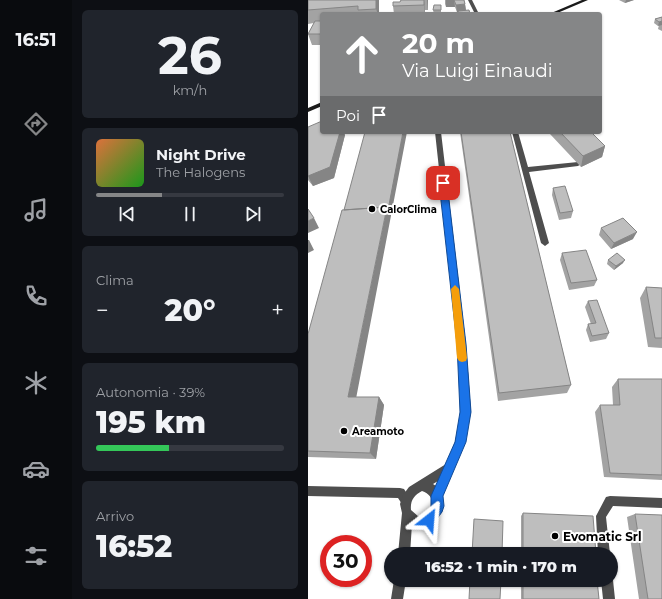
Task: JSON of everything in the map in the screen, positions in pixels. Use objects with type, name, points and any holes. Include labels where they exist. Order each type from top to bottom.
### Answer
[{"type":"main road","points":[[556,12],[586,0]]},
{"type":"main road","points":[[308,110],[320,105]]},
{"type":"street","points":[[470,0],[476,12]]},
{"type":"street","points":[[407,514],[414,521],[419,522],[424,522],[433,516],[438,506],[437,496],[460,442],[466,412],[462,344],[438,134]]},
{"type":"street","points":[[516,134],[545,243]]},
{"type":"street","points":[[525,170],[578,164]]},
{"type":"street","points":[[405,547],[407,534],[406,500],[412,490],[422,486],[449,468]]},
{"type":"street","points":[[422,486],[431,489],[437,496]]},
{"type":"street","points":[[308,491],[400,493],[406,500]]},
{"type":"street","points":[[603,547],[601,516],[610,501],[662,503]]},
{"type":"street","points":[[407,534],[419,522]]},
{"type":"street","points":[[397,599],[399,587]]},
{"type":"street","points":[[608,587],[609,599]]},
{"type":"building","points":[[308,0],[376,0],[376,9],[358,10],[358,6],[308,10]]},
{"type":"building","points":[[401,0],[424,0],[424,5],[393,6],[393,2],[400,2]]},
{"type":"building","points":[[454,0],[464,0],[465,4],[456,5]]},
{"type":"building","points":[[434,5],[441,5],[441,10],[433,10]]},
{"type":"building","points":[[469,10],[470,12],[458,12]]},
{"type":"building","points":[[662,17],[662,21],[659,22],[655,19]]},
{"type":"building","points":[[315,21],[320,21],[320,34],[308,34]]},
{"type":"building","points":[[320,122],[320,134],[339,134],[330,167],[308,176],[308,127]]},
{"type":"building","points":[[364,134],[403,134],[388,210],[387,207],[344,210]]},
{"type":"building","points":[[461,134],[510,134],[571,385],[499,393]]},
{"type":"building","points":[[562,134],[593,134],[605,146],[583,156]]},
{"type":"building","points":[[565,186],[573,211],[560,213],[553,188]]},
{"type":"building","points":[[387,207],[348,397],[379,397],[370,453],[308,451],[308,334],[342,210]]},
{"type":"building","points":[[308,209],[314,218],[308,221]]},
{"type":"building","points":[[623,218],[637,232],[614,243],[601,228]]},
{"type":"building","points":[[586,250],[597,280],[571,283],[562,253]]},
{"type":"building","points":[[617,253],[625,260],[616,266],[608,260]]},
{"type":"building","points":[[646,287],[662,288],[662,338],[655,338]]},
{"type":"building","points":[[597,300],[609,333],[592,336],[588,324],[596,323],[588,301]]},
{"type":"building","points":[[618,379],[662,379],[662,475],[610,473],[600,405],[620,405]]},
{"type":"building","name":"Evomatic Srl","points":[[523,513],[593,516],[595,547],[523,547]]},
{"type":"building","points":[[635,514],[662,515],[662,599],[648,599]]},
{"type":"building","points":[[474,519],[503,521],[502,547],[472,547]]},
{"type":"building","points":[[470,587],[501,587],[500,599],[469,599]]},
{"type":"building","points":[[523,587],[598,587],[599,599],[523,599]]},
{"type":"slow traffic","points":[[455,289],[462,344],[462,358]]},
{"type":"place","name":"CalorClima","points":[[372,209]]},
{"type":"place","name":"Areamoto","points":[[344,431]]},
{"type":"place","name":"Evomatic Srl","points":[[555,536]]},
{"type":"route","points":[[429,520],[436,512],[438,506],[437,496],[460,442],[466,412],[462,344],[443,183]]}]
